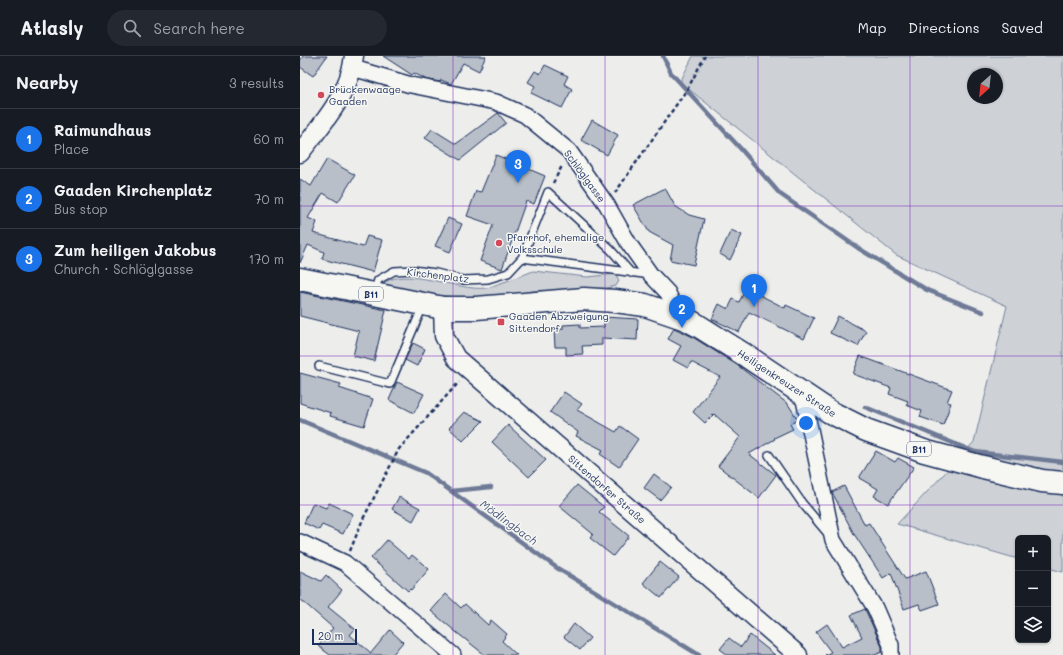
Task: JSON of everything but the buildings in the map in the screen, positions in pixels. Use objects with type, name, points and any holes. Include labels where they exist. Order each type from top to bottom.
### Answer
[{"type":"main road","name":"B11","points":[[300,279],[433,306],[476,308],[584,299],[645,305],[678,316]]},
{"type":"main road","name":"Heiligenkreuzer Straße","points":[[678,316],[715,335],[830,412],[866,430],[924,451],[983,467],[1042,481],[1063,483]]},
{"type":"street","points":[[300,153],[342,96],[353,62]]},
{"type":"street","name":"Schlöglgasse","points":[[353,62],[411,85],[496,102],[525,115],[569,151],[607,205],[629,244],[651,275],[668,293],[678,316]]},
{"type":"street","name":"Sittendorfer Straße","points":[[433,306],[444,336],[456,358],[798,655]]},
{"type":"street","points":[[804,395],[831,534],[875,608],[891,645],[891,655]]},
{"type":"street","points":[[300,542],[345,563],[453,655]]},
{"type":"lane","points":[[631,273],[611,250],[548,192],[522,258],[631,273],[651,275]]},
{"type":"lane","name":"Kirchenplatz","points":[[373,295],[378,280],[394,271],[413,270],[463,280],[488,279],[508,273],[522,258]]},
{"type":"lane","points":[[319,366],[390,384],[433,306]]},
{"type":"lane","points":[[769,455],[802,503],[831,534]]},
{"type":"path","points":[[607,205],[688,88],[705,56]]},
{"type":"path","points":[[345,563],[362,519],[399,449],[470,369]]},
{"type":"shaded area","points":[[693,56],[1063,56],[1063,572],[1051,569],[1051,535],[1015,535],[1015,558],[897,524],[974,442],[1007,306],[896,255],[680,82]]},
{"type":"shaded area","points":[[533,271],[587,277],[616,274],[619,281],[616,286],[607,288],[533,291],[496,297],[470,298],[424,294],[382,285],[391,279],[403,277],[431,280],[475,288],[488,288]]},
{"type":"waterway","points":[[663,56],[671,73],[780,194],[858,248],[927,290],[983,312]]},
{"type":"waterway","points":[[865,407],[975,452],[1063,462]]},
{"type":"waterway","name":"Mödlingbach","points":[[300,420],[426,473],[557,568],[699,655]]},
{"type":"waterway","points":[[451,491],[491,487]]},
{"type":"place","name":"Brückenwaage Gaaden","points":[[321,95]]},
{"type":"place","name":"Zum heiligen Jakobus","points":[[518,183]]},
{"type":"place","name":"Pfarrhof, ehemalige Volksschule","points":[[499,243]]},
{"type":"place","name":"Raimundhaus","points":[[754,307]]},
{"type":"place","name":"Gaaden Abzweigung Sittendorf","points":[[501,322]]},
{"type":"place","name":"Gaaden Kirchenplatz","points":[[682,328]]}]
